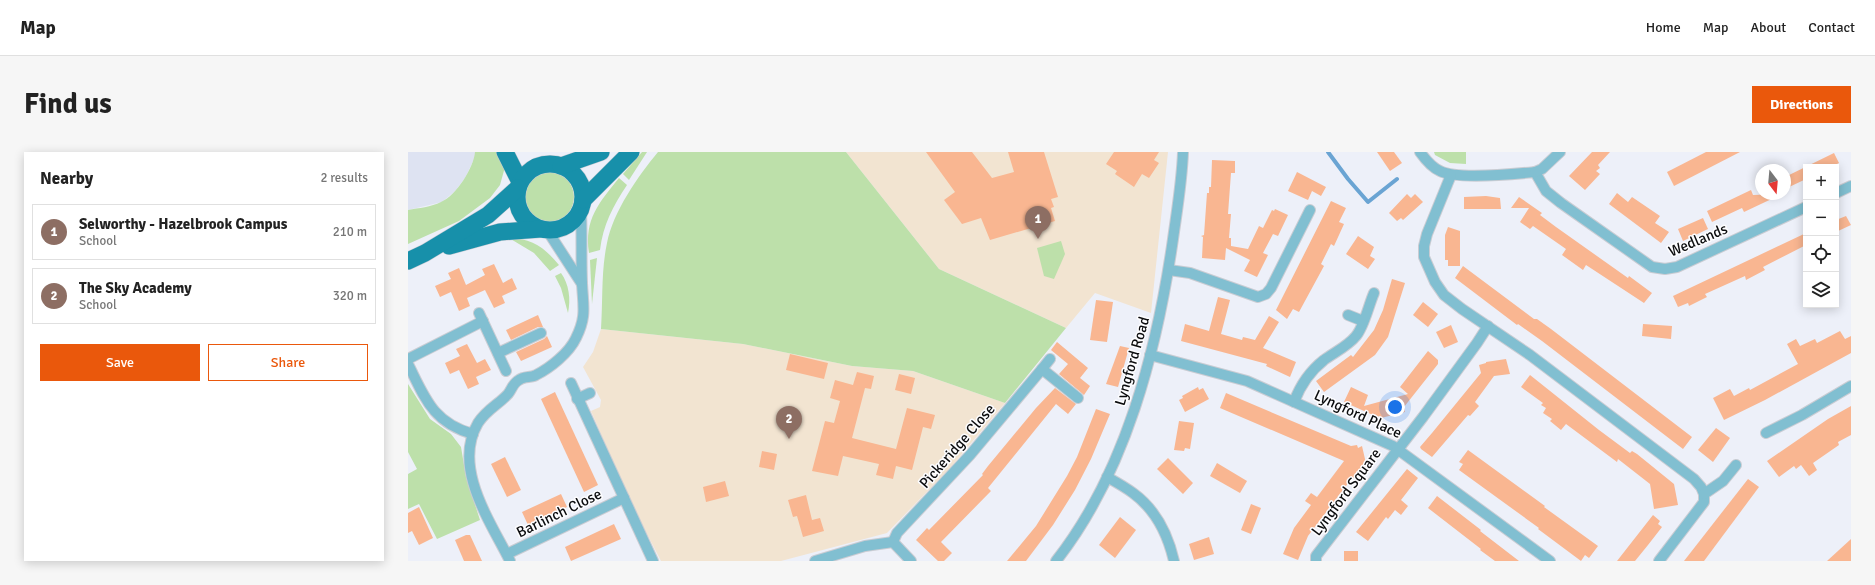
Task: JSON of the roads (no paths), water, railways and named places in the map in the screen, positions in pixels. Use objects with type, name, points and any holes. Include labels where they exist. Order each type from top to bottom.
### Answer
[{"type":"main road","points":[[505,152],[519,185],[517,201],[521,213],[529,223],[544,230]]},
{"type":"main road","points":[[536,152],[555,165],[571,171],[578,179],[582,189],[582,205]]},
{"type":"main road","points":[[408,261],[425,253],[488,215],[519,185],[527,173],[537,166],[555,165],[601,152]]},
{"type":"main road","points":[[425,253],[500,232],[557,230],[567,226],[575,219],[582,205],[631,152]]},
{"type":"street","name":"Lyngford Road","points":[[1056,561],[1079,528],[1107,477],[1136,406],[1161,314],[1169,270],[1183,168],[1183,152]]},
{"type":"street","points":[[1420,152],[1425,160],[1439,171],[1451,175],[1497,175],[1535,172],[1542,169],[1560,152]]},
{"type":"street","name":"Wedlands","points":[[1535,172],[1546,191],[1561,203],[1652,267],[1665,269],[1684,265],[1803,208]]},
{"type":"street","points":[[1451,175],[1427,234],[1424,246],[1424,257],[1435,282],[1444,295],[1669,460],[1694,479],[1701,487],[1704,494],[1704,502],[1660,561]]},
{"type":"street","points":[[1839,192],[1851,186]]},
{"type":"street","points":[[508,558],[477,493],[471,477],[468,457],[473,434],[478,423],[489,409],[508,394],[517,381],[538,374],[555,362],[572,344],[583,321],[585,305],[582,284],[582,205]]},
{"type":"street","points":[[1169,270],[1190,273],[1258,297],[1266,294],[1271,288],[1310,210]]},
{"type":"street","points":[[544,230],[582,284]]},
{"type":"street","points":[[1294,402],[1299,389],[1308,376],[1324,360],[1346,346],[1357,335],[1374,293]]},
{"type":"street","points":[[1348,315],[1363,321]]},
{"type":"street","points":[[408,359],[481,317],[506,371]]},
{"type":"street","name":"Lyngford Square","points":[[1316,561],[1316,556],[1398,449],[1488,326]]},
{"type":"street","points":[[498,352],[541,333]]},
{"type":"street","name":"Lyngford Place","points":[[1150,355],[1247,381],[1398,449],[1550,561]]},
{"type":"street","name":"Pickeridge Close","points":[[893,542],[897,533],[970,455],[1050,359]]},
{"type":"street","points":[[408,364],[429,403],[443,422],[473,434]]},
{"type":"street","points":[[1042,368],[1078,398]]},
{"type":"street","name":"Barlinch Close","points":[[571,383],[653,561]]},
{"type":"street","points":[[1766,433],[1802,415],[1851,386]]},
{"type":"street","points":[[578,399],[590,394]]},
{"type":"street","points":[[1704,494],[1724,481],[1736,465]]},
{"type":"street","points":[[1107,477],[1133,493],[1144,503],[1160,524],[1167,537],[1174,561]]},
{"type":"street","name":"Barlinch Close","points":[[508,558],[624,498]]},
{"type":"street","points":[[815,561],[864,546],[893,542],[911,561]]},
{"type":"waterway","points":[[1328,152],[1348,179],[1368,202],[1397,179]]},
{"type":"place","name":"Selworthy - Hazelbrook Campus","points":[[1038,239]]},
{"type":"place","name":"The Sky Academy","points":[[789,439]]}]
